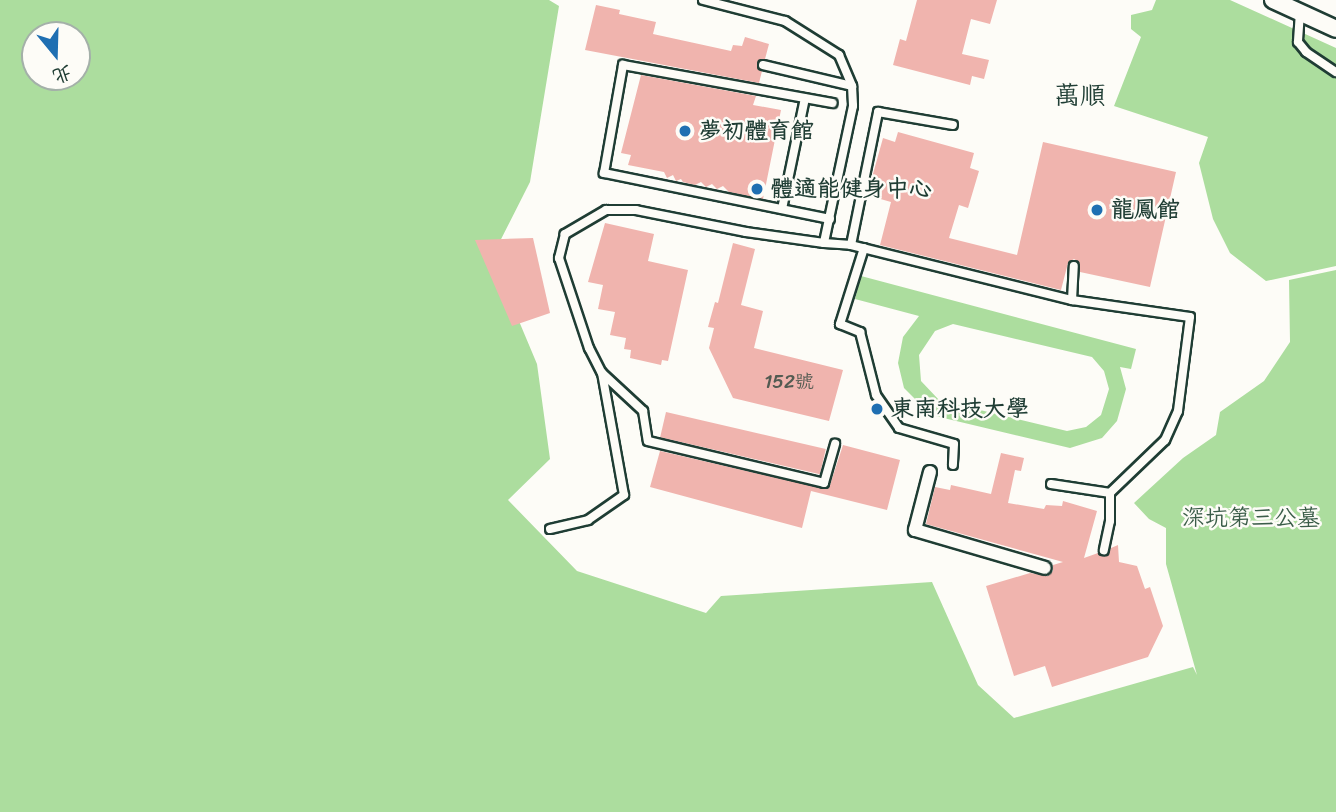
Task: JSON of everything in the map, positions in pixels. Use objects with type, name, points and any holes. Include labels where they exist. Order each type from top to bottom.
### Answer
[{"type":"street","points":[[1273,0],[1336,29]]},
{"type":"street","points":[[930,472],[915,530],[1045,568]]},
{"type":"lane","points":[[704,0],[785,21],[839,55],[852,86],[853,106],[824,243]]},
{"type":"lane","points":[[1300,12],[1298,42],[1306,52],[1336,72]]},
{"type":"lane","points":[[830,219],[604,173],[623,65],[833,103]]},
{"type":"lane","points":[[764,65],[852,86]]},
{"type":"lane","points":[[782,209],[805,98]]},
{"type":"lane","points":[[851,245],[878,112],[953,125]]},
{"type":"lane","points":[[551,529],[588,520],[624,495],[602,373],[589,348],[559,258],[565,233],[606,210],[636,210],[746,232],[851,245],[1072,300],[1190,317],[1183,388],[1170,430],[1165,440],[1110,493],[1110,521],[1104,550]]},
{"type":"lane","points":[[864,248],[840,324],[860,332],[876,395],[899,428],[954,444],[953,465]]},
{"type":"lane","points":[[1072,300],[1074,266]]},
{"type":"lane","points":[[602,373],[643,411],[648,441],[824,483],[835,444]]},
{"type":"lane","points":[[1051,484],[1110,493]]},
{"type":"green space","name":"深坑第三公墓","points":[[0,0],[549,0],[559,6],[530,182],[492,257],[537,364],[550,459],[508,500],[577,571],[706,613],[721,596],[932,582],[978,685],[1014,718],[1193,667],[1197,675],[1166,564],[1166,528],[1149,519],[1134,503],[1183,458],[1216,435],[1220,412],[1264,381],[1290,342],[1289,280],[1336,270],[1336,812],[0,812]]},
{"type":"green space","points":[[1156,0],[1230,0],[1336,48],[1336,266],[1266,281],[1230,253],[1213,219],[1199,163],[1208,137],[1114,106],[1141,37],[1131,29],[1131,15],[1152,10]]},
{"type":"green space","points":[[861,276],[1136,349],[1131,369],[1120,367],[1126,389],[1117,421],[1102,438],[1070,448],[931,415],[904,388],[898,363],[903,337],[919,316],[855,299]],"holes":[[[953,324],[1092,357],[1104,371],[1109,389],[1101,415],[1086,427],[1067,431],[939,400],[921,381],[919,355],[935,331]]]},
{"type":"building","points":[[917,0],[997,0],[990,24],[971,19],[962,54],[989,60],[984,79],[972,76],[970,85],[893,65],[900,39],[906,41]]},
{"type":"building","points":[[596,5],[620,10],[619,14],[656,22],[653,34],[731,51],[733,45],[742,46],[745,37],[769,44],[765,59],[757,63],[762,71],[759,83],[585,50]]},
{"type":"building","name":"夢初體育館","points":[[641,75],[756,96],[753,105],[781,110],[763,199],[729,192],[723,186],[717,189],[712,184],[706,187],[701,182],[695,185],[681,179],[676,181],[673,175],[667,178],[664,172],[628,165],[631,155],[621,153]]},
{"type":"building","points":[[898,132],[974,153],[970,168],[979,171],[968,208],[959,205],[949,238],[1017,255],[1043,142],[1176,172],[1150,287],[1080,272],[1079,262],[1074,259],[1068,263],[1061,290],[880,245],[891,202],[877,198],[881,184],[871,181],[883,138],[895,142]]},
{"type":"building","points":[[605,223],[654,234],[648,261],[688,270],[668,361],[662,360],[661,365],[630,358],[631,350],[624,349],[626,338],[610,335],[615,312],[598,309],[603,285],[588,282]]},
{"type":"building","points":[[533,238],[550,313],[512,326],[475,240]]},
{"type":"building","points":[[733,243],[755,249],[741,305],[763,311],[754,348],[843,370],[829,421],[733,398],[709,348],[714,328],[708,327],[715,302],[718,303]]},
{"type":"building","points":[[666,412],[826,449],[820,474],[660,437]]},
{"type":"building","points":[[843,445],[900,460],[887,510],[811,491],[802,528],[650,487],[660,451],[825,489],[830,485]]},
{"type":"building","points":[[1001,453],[1024,458],[1021,471],[1015,470],[1008,503],[1044,509],[1046,505],[1062,506],[1063,501],[1097,511],[1084,558],[1098,553],[1107,556],[1111,548],[1118,545],[1119,562],[1137,566],[1145,589],[1150,587],[1163,626],[1148,657],[1052,687],[1045,666],[1014,676],[986,586],[1030,573],[1048,576],[1053,571],[1053,565],[1063,562],[926,524],[935,487],[950,490],[951,485],[991,494]]},
{"type":"place","name":"夢初體育館","points":[[685,131]]},
{"type":"place","name":"體適能健身中心","points":[[757,189]]},
{"type":"place","name":"龍鳳館","points":[[1097,210]]},
{"type":"place","name":"東南科技大學","points":[[877,409]]},
{"type":"district","name":"萬順","points":[[1080,96]]}]
